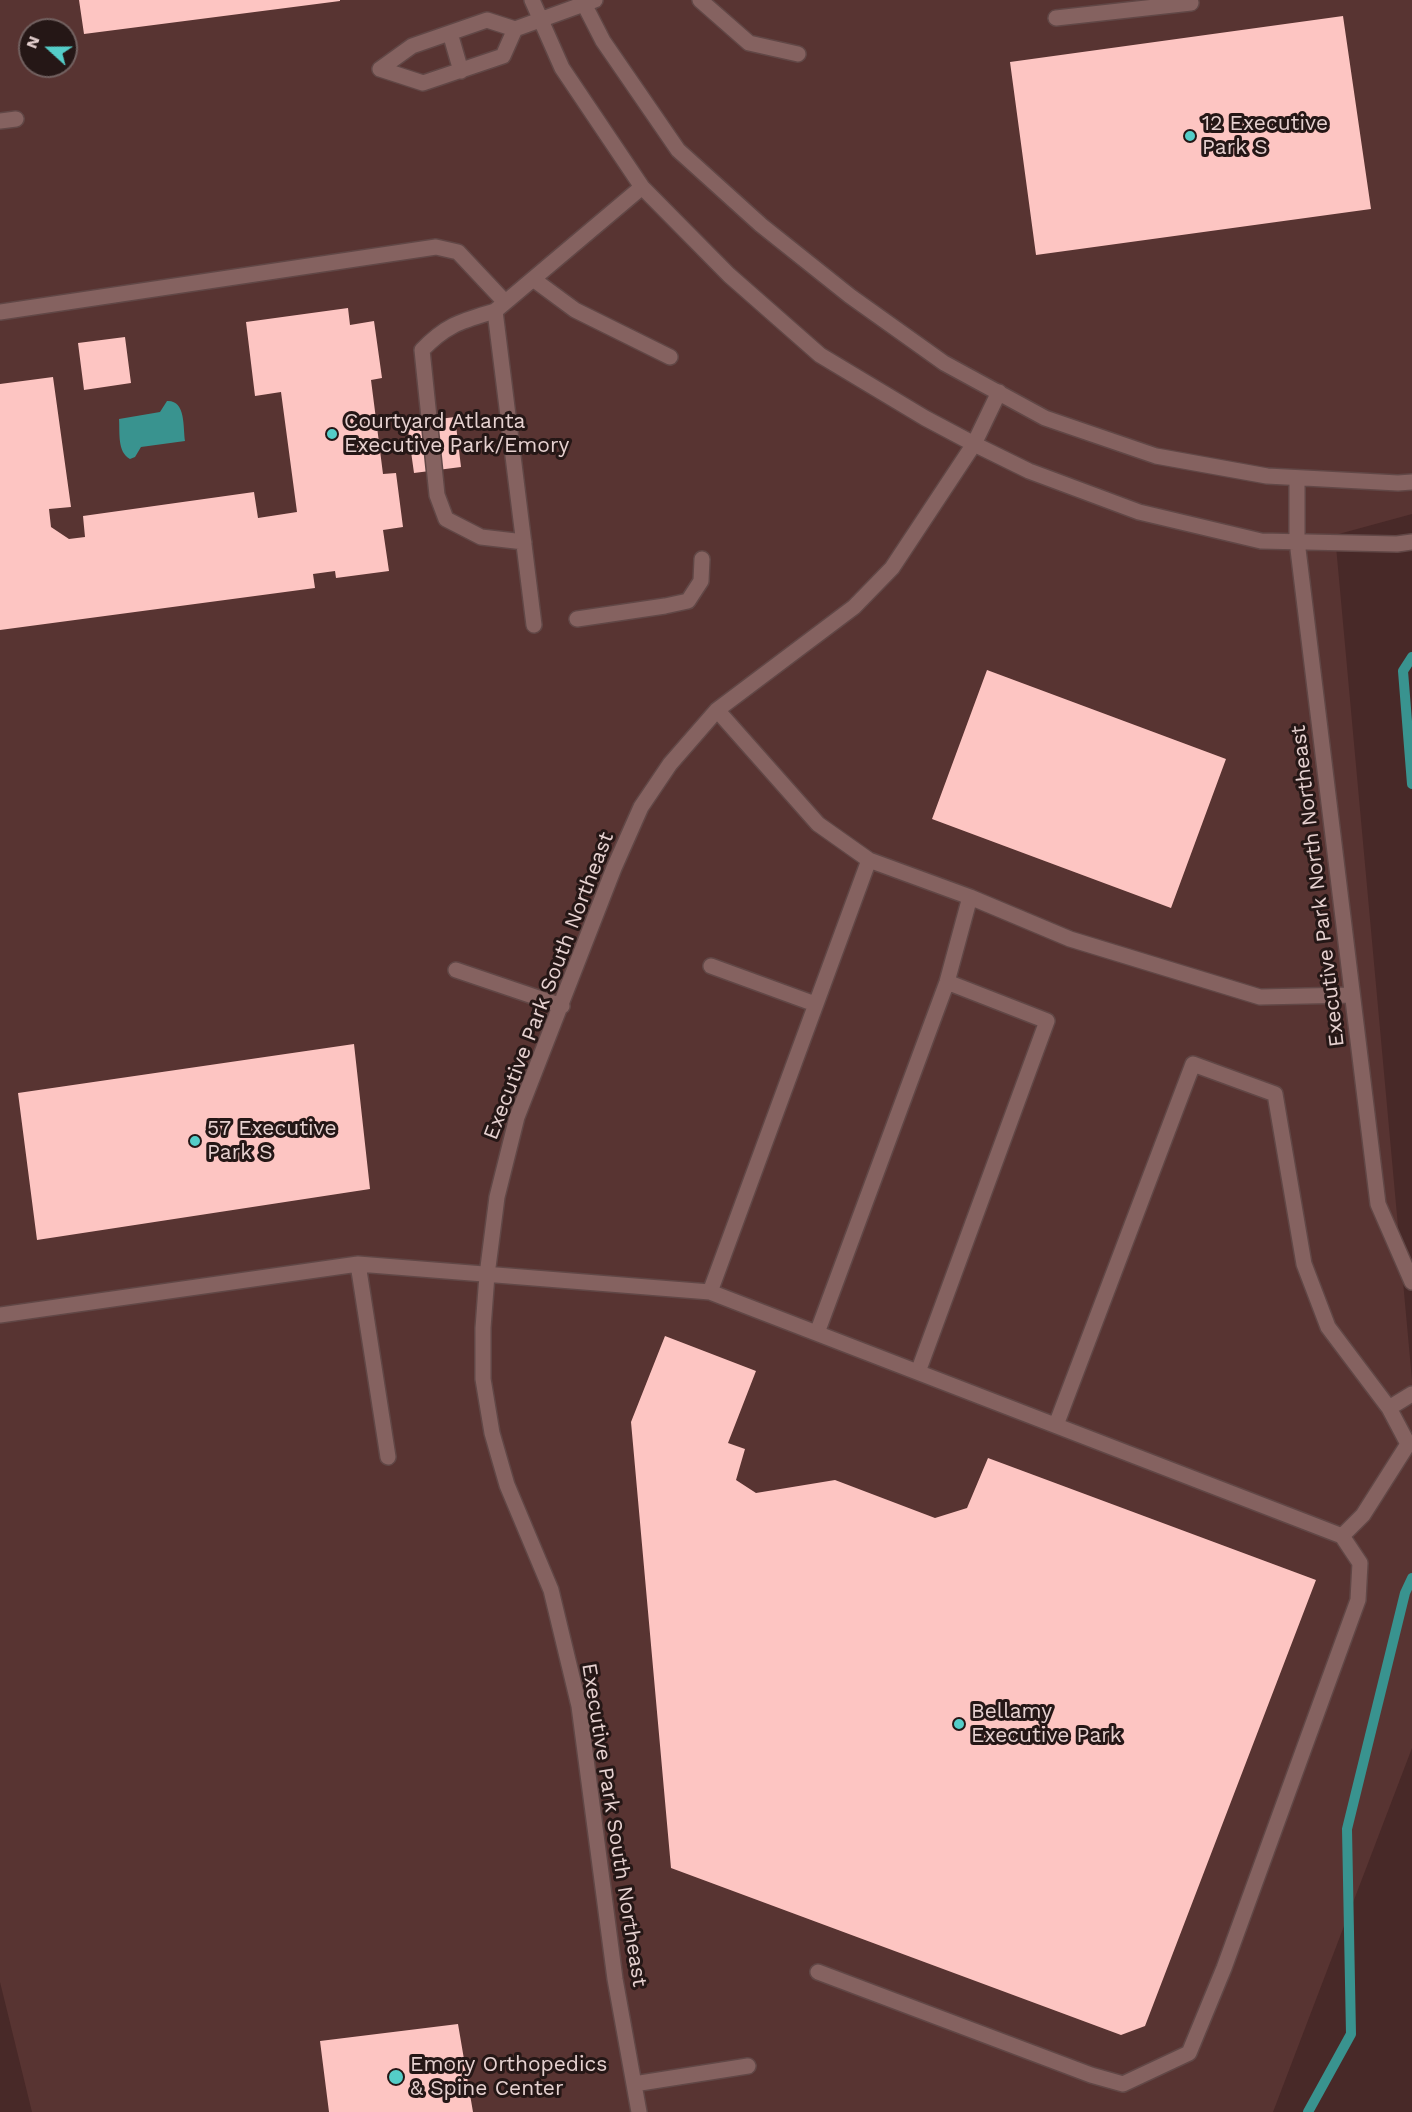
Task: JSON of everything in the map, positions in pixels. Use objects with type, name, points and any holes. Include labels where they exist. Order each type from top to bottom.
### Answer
[{"type":"street","points":[[532,0],[562,68],[642,187],[729,275],[820,355],[925,418],[974,444],[1029,471],[1139,512],[1260,541],[1397,544],[1412,542]]},
{"type":"street","points":[[700,0],[749,43],[798,54]]},
{"type":"street","points":[[514,29],[503,56],[423,83],[380,69],[412,46],[487,20],[514,29],[587,1],[603,41],[678,150],[761,225],[850,296],[944,363],[1045,418],[1156,456],[1267,476],[1412,482]]},
{"type":"street","points":[[1056,18],[1191,3]]},
{"type":"street","points":[[450,33],[461,71]]},
{"type":"street","points":[[524,542],[481,537],[446,519],[437,495],[422,350],[438,334],[456,323],[500,306],[642,187]]},
{"type":"street","points":[[0,312],[436,247],[458,252],[500,306],[534,626]]},
{"type":"street","points":[[533,279],[575,310],[670,357]]},
{"type":"street","name":"Executive Park South Northeast","points":[[639,2112],[615,1979],[579,1706],[551,1590],[507,1485],[492,1433],[483,1379],[486,1275],[497,1197],[518,1117],[614,868],[641,807],[670,764],[717,710],[854,607],[892,568],[974,444],[999,393]]},
{"type":"street","name":"Executive Park North Northeast","points":[[1297,478],[1297,542],[1378,1204],[1412,1282]]},
{"type":"street","points":[[577,619],[688,601],[701,581],[702,559]]},
{"type":"street","points":[[717,710],[818,824],[869,860],[970,897],[1070,939],[1260,997],[1352,995]]},
{"type":"street","points":[[710,1292],[869,860]]},
{"type":"street","points":[[817,1333],[947,982],[970,897]]},
{"type":"street","points":[[711,966],[815,1004]]},
{"type":"street","points":[[456,970],[562,1005]]},
{"type":"street","points":[[918,1372],[1047,1021],[947,982]]},
{"type":"street","points":[[1056,1425],[1193,1064],[1275,1094],[1304,1264],[1328,1327],[1389,1407],[1408,1444],[1363,1515],[1342,1536]]},
{"type":"street","points":[[358,1264],[388,1456]]},
{"type":"street","points":[[0,1315],[358,1264],[710,1292],[1342,1536],[1360,1563],[1358,1600],[1224,1968],[1189,2053],[1123,2084],[1091,2075],[818,1972]]},
{"type":"street","points":[[1389,1407],[1412,1394]]},
{"type":"street","points":[[634,2084],[748,2066]]},
{"type":"shaded area","points":[[0,0],[1412,0],[1412,514],[1335,535],[1412,1380],[1412,1748],[1273,2112],[32,2112],[0,1982]]},
{"type":"water","points":[[167,401],[178,405],[181,410],[185,441],[141,447],[135,457],[130,459],[121,447],[119,419],[160,412]]},
{"type":"building","points":[[79,0],[340,0],[340,1],[84,34]]},
{"type":"building","name":"12 Executive Park S","points":[[1343,16],[1371,209],[1036,255],[1010,62]]},
{"type":"building","name":"Courtyard Atlanta Executive Park/Emory","points":[[348,308],[350,325],[374,321],[382,378],[371,380],[383,474],[396,473],[403,527],[383,530],[389,571],[336,578],[335,571],[313,574],[315,588],[0,630],[0,384],[53,377],[71,507],[49,509],[51,527],[69,539],[85,537],[83,516],[254,492],[258,518],[297,512],[281,392],[255,396],[246,322]]},
{"type":"building","points":[[125,337],[131,383],[84,390],[78,343]]},
{"type":"building","points":[[455,417],[461,467],[414,473],[407,423]]},
{"type":"building","points":[[987,670],[1226,759],[1171,908],[932,819]]},
{"type":"building","name":"57 Executive Park S","points":[[354,1044],[370,1189],[37,1240],[18,1093]]},
{"type":"building","name":"Bellamy Executive Park","points":[[665,1336],[756,1371],[728,1443],[745,1449],[736,1480],[756,1493],[835,1480],[935,1518],[967,1508],[988,1458],[1316,1580],[1145,2026],[1121,2035],[671,1868],[631,1422]]},
{"type":"building","name":"Emory Orthopedics & Spine Center","points":[[458,2024],[473,2112],[329,2112],[320,2041]]},
{"type":"waterway","points":[[1412,657],[1403,671],[1412,784]]},
{"type":"waterway","points":[[1308,2112],[1351,2034],[1347,1829],[1405,1593],[1412,1578]]},
{"type":"place","name":"12 Executive Park S","points":[[1190,136]]},
{"type":"place","name":"Courtyard Atlanta Executive Park/Emory","points":[[332,434]]},
{"type":"place","name":"57 Executive Park S","points":[[195,1141]]},
{"type":"place","name":"Bellamy Executive Park","points":[[959,1724]]},
{"type":"place","name":"Emory Orthopedics & Spine Center","points":[[396,2077]]}]
